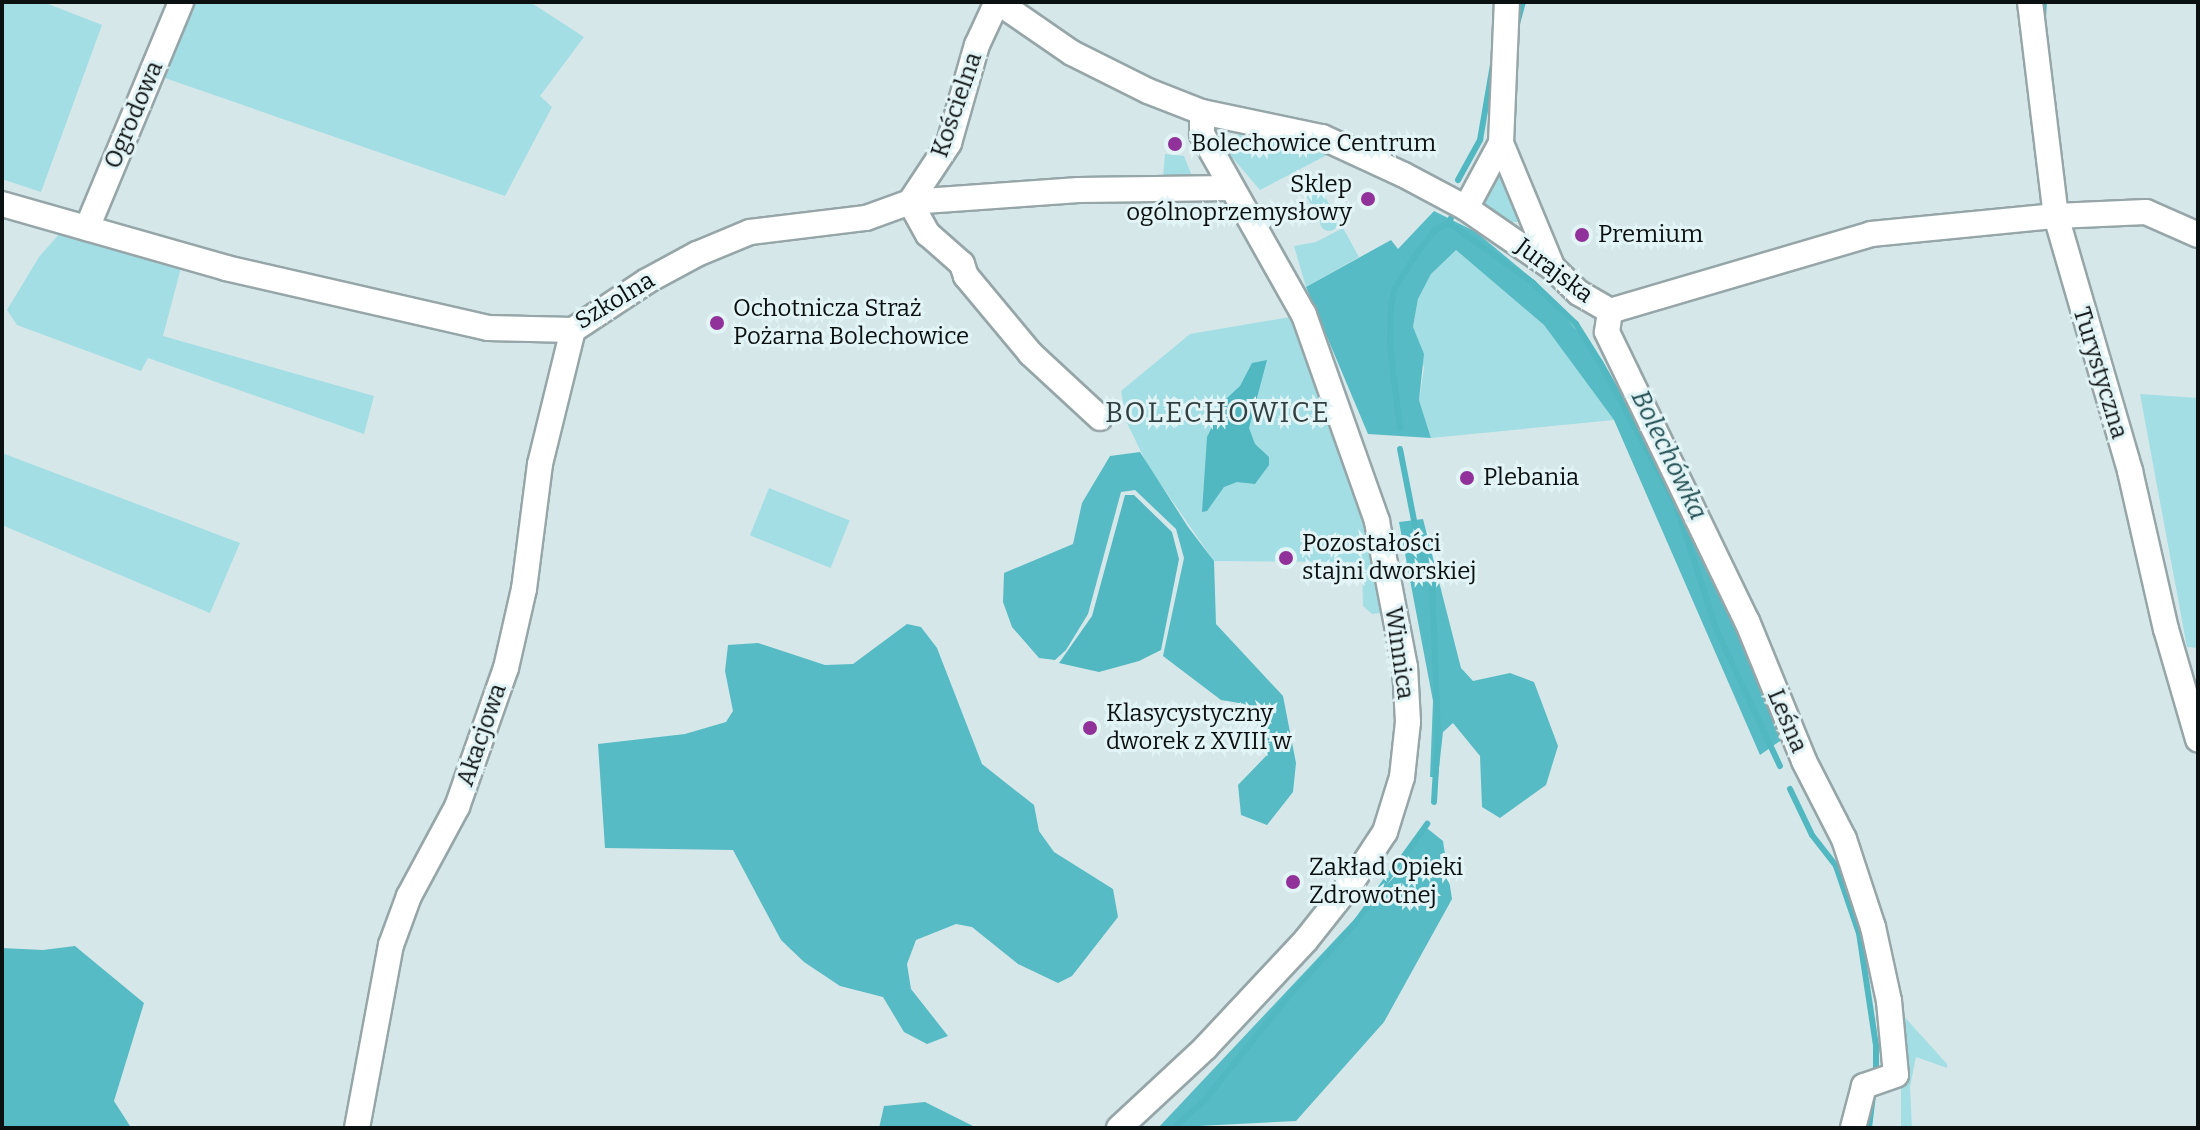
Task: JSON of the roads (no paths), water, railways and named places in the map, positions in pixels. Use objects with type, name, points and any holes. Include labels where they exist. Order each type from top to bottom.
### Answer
[{"type":"street","name":"Ogrodowa","points":[[87,228],[181,2]]},
{"type":"street","points":[[1507,2],[1501,143],[1553,268]]},
{"type":"street","name":"Turystyczna","points":[[2030,2],[2056,216],[2130,471],[2166,629],[2198,739]]},
{"type":"street","name":"Jurajska","points":[[1008,5],[1102,69],[1202,112],[1322,137],[1466,208],[1553,268],[1579,293],[1610,311],[1648,303],[1871,234],[2056,216],[2146,212],[2198,235]]},
{"type":"street","name":"Kościelna","points":[[910,202],[949,143],[977,45],[1008,5]]},
{"type":"street","name":"Winnica","points":[[1119,1128],[1205,1048],[1315,928],[1352,882],[1385,832],[1402,777],[1408,722],[1405,667],[1377,521],[1304,315],[1202,134],[1202,112]]},
{"type":"street","points":[[1466,208],[1501,143]]},
{"type":"street","name":"Szkolna","points":[[2,204],[226,268],[488,328],[573,330],[647,281],[697,254],[750,232],[866,218],[910,202],[1079,190],[1231,188]]},
{"type":"street","points":[[910,202],[928,234],[962,264],[966,276],[1031,354],[1100,418]]},
{"type":"street","name":"Leśna","points":[[1610,311],[1607,332],[1747,621],[1804,761],[1844,839],[1873,927],[1889,1001],[1896,1075],[1864,1086],[1853,1128]]},
{"type":"street","name":"Akacjowa","points":[[357,1128],[391,945],[409,896],[457,807],[506,668],[524,589],[540,464],[573,330]]},
{"type":"waterway","name":"Bolechówka","points":[[1517,24],[1523,2]]},
{"type":"waterway","points":[[2043,19],[2044,2]]},
{"type":"waterway","name":"Bolechówka","points":[[1458,180],[1480,140],[1493,65]]},
{"type":"waterway","name":"Bolechówka","points":[[1451,218],[1449,223],[1533,283],[1576,324],[1601,364],[1675,502],[1717,631],[1780,766]]},
{"type":"waterway","points":[[1400,428],[1390,345],[1391,305],[1395,288],[1435,230],[1449,223]]},
{"type":"waterway","points":[[1400,449],[1418,541],[1432,581],[1438,735],[1434,802]]},
{"type":"waterway","name":"Bolechówka","points":[[1790,789],[1812,835],[1836,866],[1859,933],[1876,1045],[1876,1077]]},
{"type":"waterway","points":[[1176,1126],[1204,1101],[1294,990],[1354,925],[1427,824]]},
{"type":"waterway","name":"Bolechówka","points":[[1869,1128],[1873,1096]]},
{"type":"place","name":"Bolechowice Centrum","points":[[1175,144]]},
{"type":"place","name":"Sklep ogólnoprzemysłowy","points":[[1368,199]]},
{"type":"place","name":"Premium","points":[[1582,235]]},
{"type":"place","name":"Ochotnicza Straż Pożarna Bolechowice","points":[[717,323]]},
{"type":"place","name":"Plebania","points":[[1467,478]]},
{"type":"place","name":"Pozostałości stajni dworskiej","points":[[1286,558]]},
{"type":"place","name":"Klasycystyczny dworek z XVIII w","points":[[1090,728]]},
{"type":"place","name":"Zakład Opieki Zdrowotnej","points":[[1293,882]]},
{"type":"district","name":"BOLECHOWICE","points":[[1218,413]]}]
